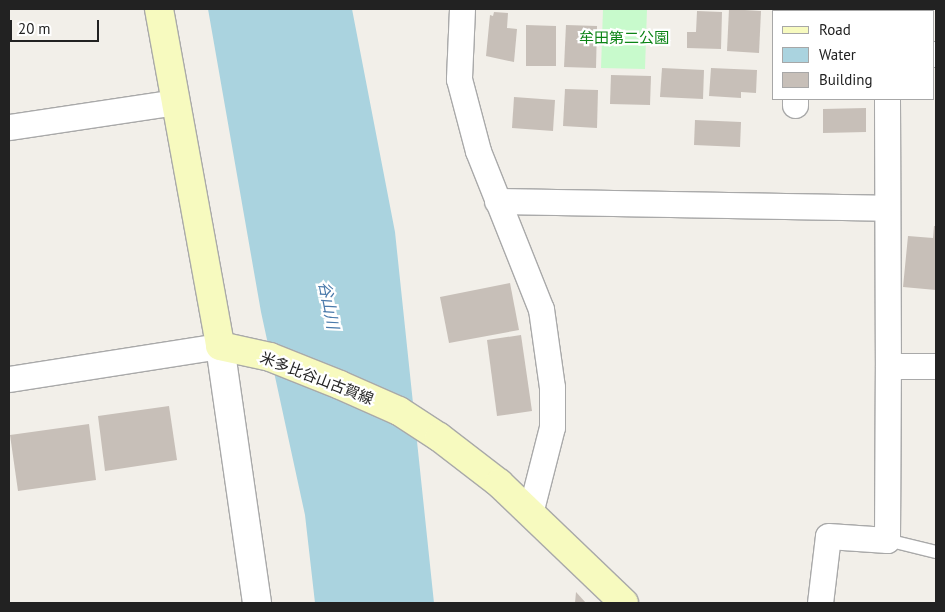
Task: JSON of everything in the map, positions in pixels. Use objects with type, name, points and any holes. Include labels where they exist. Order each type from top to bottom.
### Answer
[{"type":"main road","points":[[159,9],[220,346]]},
{"type":"main road","name":"米多比谷山古賀線","points":[[220,346],[270,357],[399,411],[439,437],[499,483],[624,603]]},
{"type":"street","points":[[462,9],[459,79],[478,151],[541,309],[552,386],[552,428],[530,513]]},
{"type":"street","points":[[820,603],[828,536],[887,540],[886,100]]},
{"type":"street","points":[[9,128],[176,102]]},
{"type":"street","points":[[497,201],[887,208]]},
{"type":"street","points":[[9,379],[220,346],[257,603]]},
{"type":"street","points":[[888,366],[936,366]]},
{"type":"lane","points":[[887,540],[936,552]]},
{"type":"green space","name":"牟田第二公園","points":[[603,9],[647,9],[645,69],[601,68]]},
{"type":"water","name":"谷山川","points":[[208,9],[352,9],[395,232],[434,603],[315,603],[305,515],[261,312]]},
{"type":"building","points":[[729,9],[761,11],[759,53],[727,51]]},
{"type":"building","points":[[697,11],[722,12],[721,49],[687,48],[687,32],[696,32]]},
{"type":"building","points":[[494,12],[508,13],[507,28],[517,29],[514,62],[486,56],[490,15],[493,16]]},
{"type":"building","points":[[526,25],[556,26],[556,66],[526,66]]},
{"type":"building","points":[[566,25],[597,26],[596,68],[564,67]]},
{"type":"building","points":[[662,68],[704,70],[703,99],[660,97]]},
{"type":"building","points":[[711,68],[757,70],[756,93],[741,92],[741,98],[709,96]]},
{"type":"building","points":[[611,75],[651,76],[650,105],[610,104]]},
{"type":"building","points":[[565,89],[598,90],[597,128],[563,126]]},
{"type":"building","points":[[514,97],[555,100],[553,131],[512,128]]},
{"type":"building","points":[[866,108],[866,132],[823,133],[823,109]]},
{"type":"building","points":[[695,120],[741,122],[740,147],[694,145]]},
{"type":"building","points":[[934,226],[936,226],[936,290],[903,287],[908,236],[933,238]]},
{"type":"building","points":[[510,283],[519,330],[449,343],[440,297]]},
{"type":"building","points":[[521,335],[532,411],[497,416],[487,340]]},
{"type":"building","points":[[169,406],[177,460],[105,471],[98,416]]},
{"type":"building","points":[[89,424],[96,480],[18,491],[10,435]]},
{"type":"building","points":[[576,592],[586,603],[575,603]]}]
